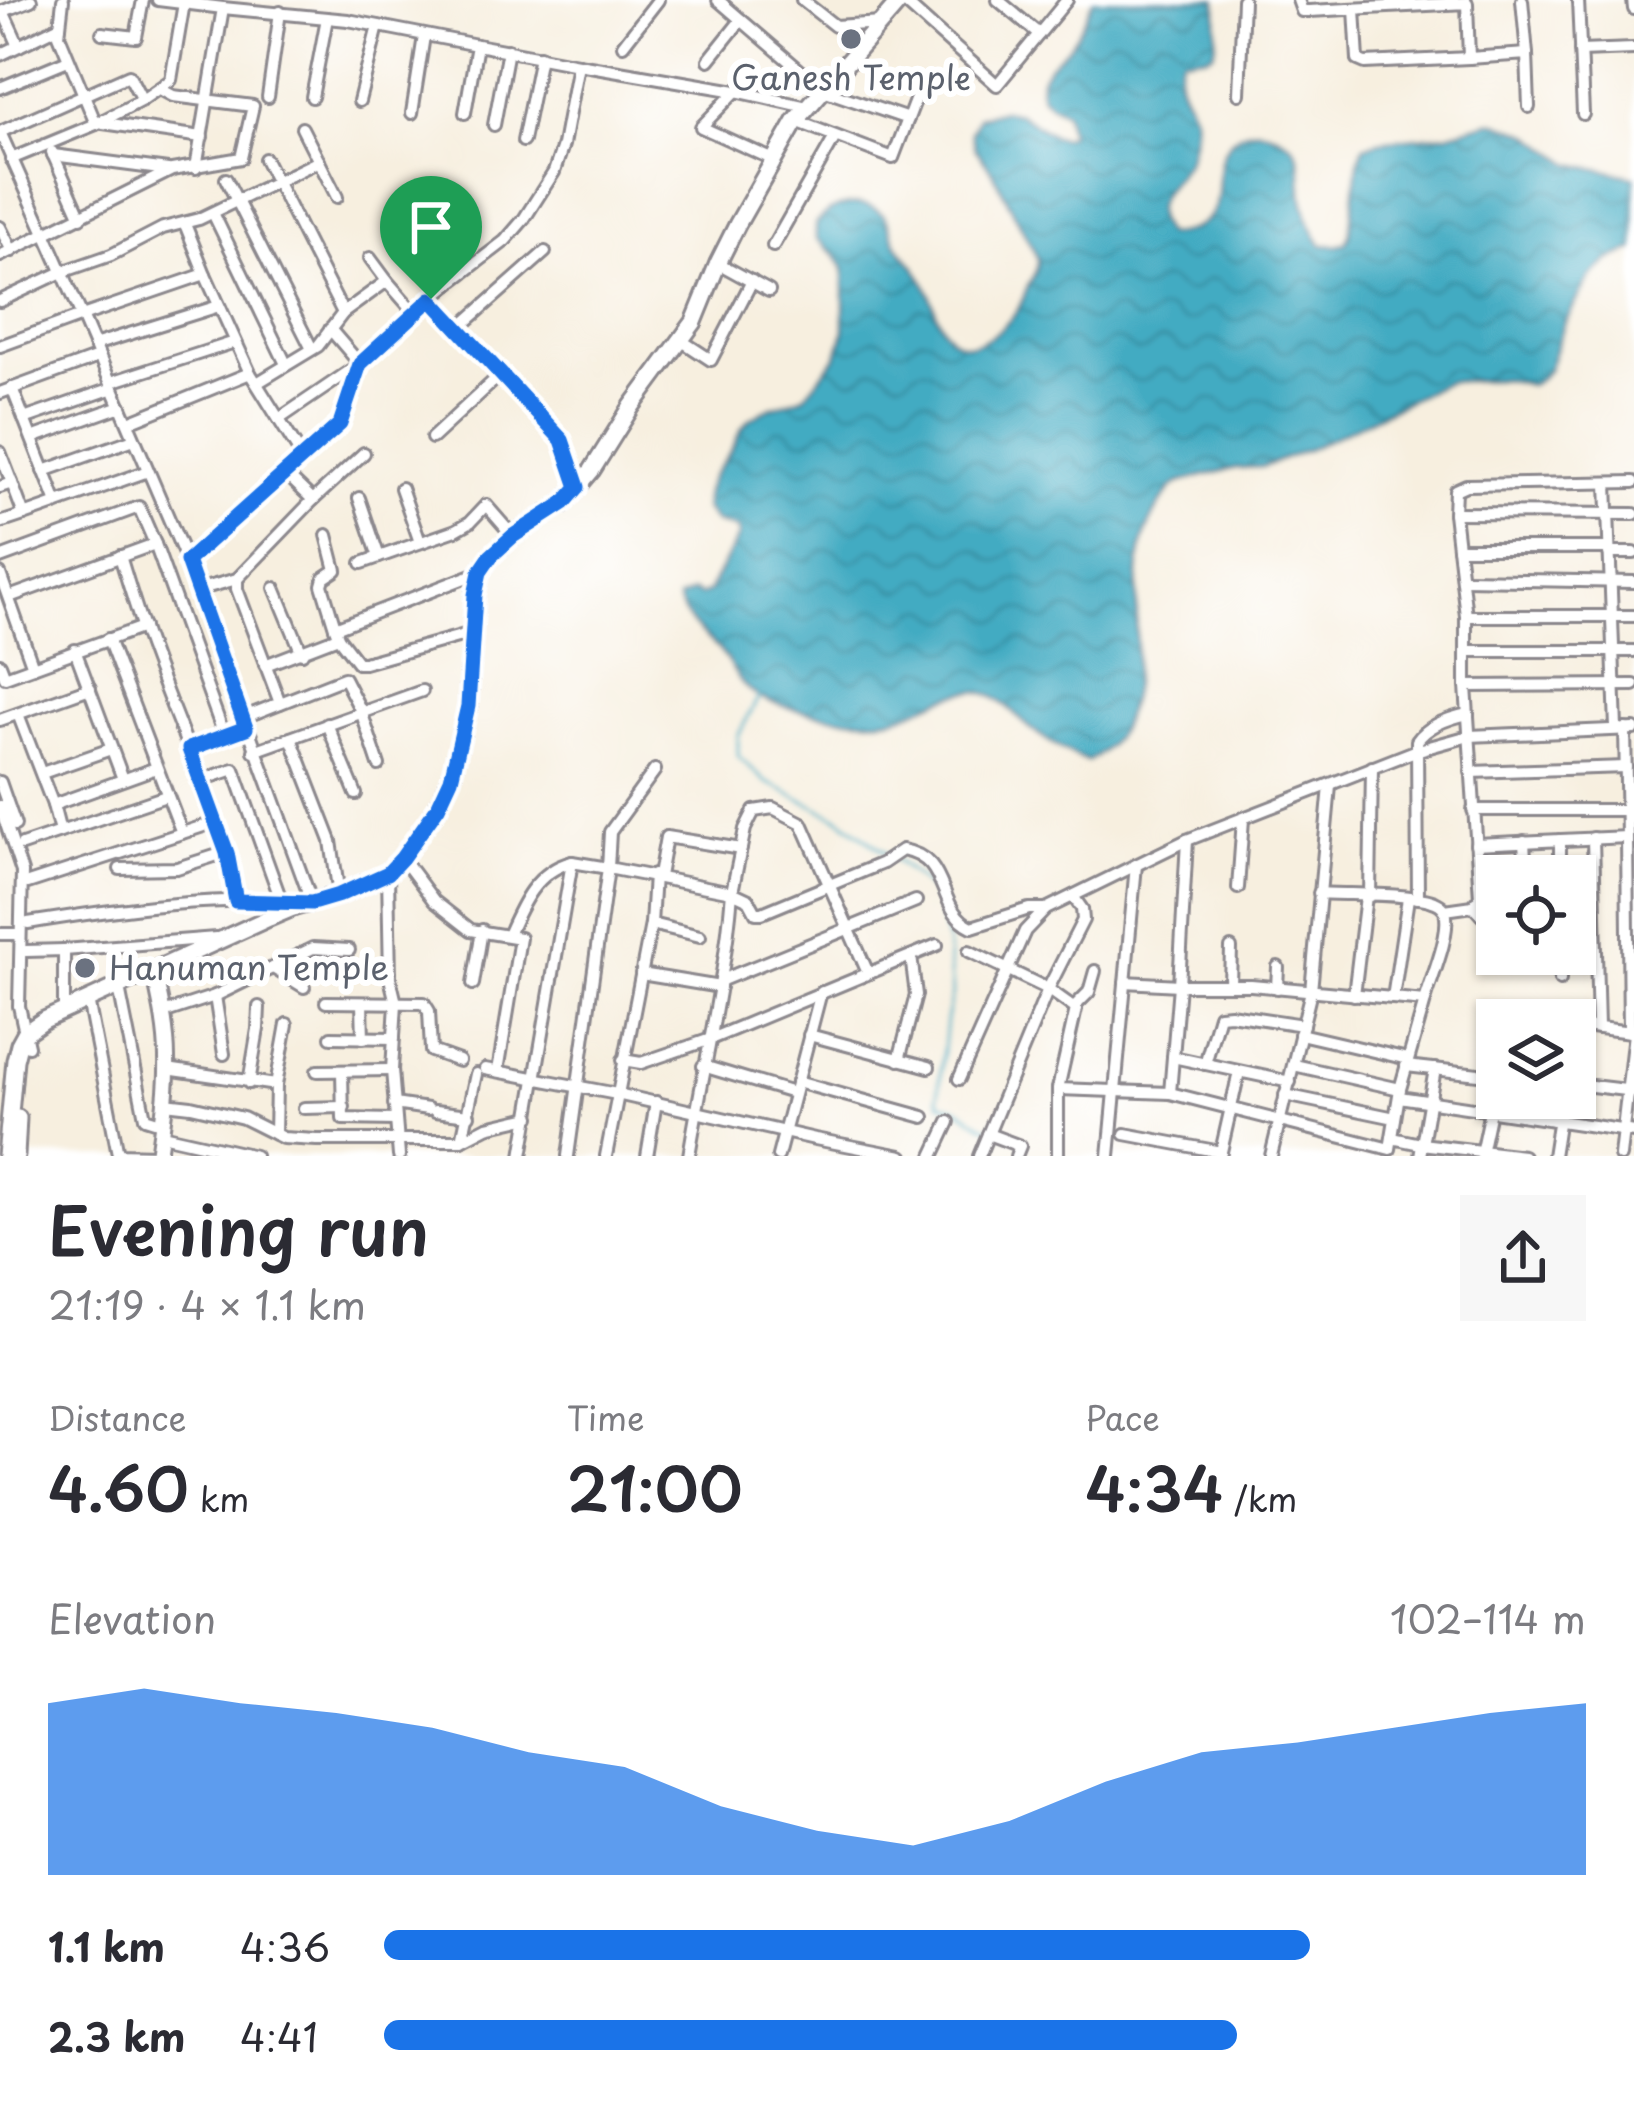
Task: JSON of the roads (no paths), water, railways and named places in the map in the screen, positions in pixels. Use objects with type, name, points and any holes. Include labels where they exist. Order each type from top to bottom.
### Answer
[{"type":"main road","points":[[8,1150],[26,1039],[282,913],[388,873],[402,858],[438,807],[451,779],[468,706],[480,572],[513,536],[564,503],[598,461],[694,322],[718,263],[802,114],[902,0]]},
{"type":"main road","points":[[8,1150],[7,1060],[64,1011],[154,974]]},
{"type":"street","points":[[19,46],[1,12],[32,0]]},
{"type":"street","points":[[63,0],[59,35],[98,123]]},
{"type":"street","points":[[102,33],[136,37],[142,0]]},
{"type":"street","points":[[158,0],[379,26],[736,92],[802,114],[835,137],[892,158],[919,90]]},
{"type":"street","points":[[623,45],[658,0]]},
{"type":"street","points":[[718,0],[823,90],[908,118]]},
{"type":"street","points":[[802,0],[835,26],[881,23]]},
{"type":"street","points":[[902,0],[997,85],[1067,0]]},
{"type":"street","points":[[998,0],[1039,34]]},
{"type":"street","points":[[1239,94],[1243,0]]},
{"type":"street","points":[[1298,0],[1302,11],[1467,1],[1469,58]]},
{"type":"street","points":[[1522,0],[1529,107]]},
{"type":"street","points":[[1578,0],[1583,114]]},
{"type":"street","points":[[1633,0],[1634,9]]},
{"type":"street","points":[[11,159],[50,149],[170,80],[184,3]]},
{"type":"street","points":[[196,167],[223,8]]},
{"type":"street","points":[[1355,9],[1358,60],[1365,63],[1527,54]]},
{"type":"street","points":[[268,97],[280,12]]},
{"type":"street","points":[[312,98],[327,18]]},
{"type":"street","points":[[709,60],[741,20]]},
{"type":"street","points":[[0,55],[60,26]]},
{"type":"street","points":[[359,101],[379,26]]},
{"type":"street","points":[[412,113],[424,35]]},
{"type":"street","points":[[464,113],[477,45]]},
{"type":"street","points":[[1580,51],[1634,49]]},
{"type":"street","points":[[494,125],[508,50]]},
{"type":"street","points":[[523,141],[540,56]]},
{"type":"street","points":[[0,88],[68,60]]},
{"type":"street","points":[[279,419],[360,364],[414,312],[505,241],[524,219],[560,159],[578,64]]},
{"type":"street","points":[[0,934],[115,909],[236,901],[312,903],[187,561],[0,132],[126,75],[142,100]]},
{"type":"street","points":[[50,149],[172,170],[241,158],[254,109],[250,104],[173,96],[160,89]]},
{"type":"street","points":[[736,92],[700,127],[774,160]]},
{"type":"street","points":[[98,123],[202,136]]},
{"type":"street","points":[[302,128],[337,197]]},
{"type":"street","points":[[773,246],[835,137]]},
{"type":"street","points":[[50,149],[82,217]]},
{"type":"street","points":[[265,159],[343,313]]},
{"type":"street","points":[[0,301],[164,228],[237,203],[319,161]]},
{"type":"street","points":[[0,227],[6,254],[172,170]]},
{"type":"street","points":[[226,179],[312,349]]},
{"type":"street","points":[[213,213],[286,364]]},
{"type":"street","points":[[185,224],[253,378],[303,458]]},
{"type":"street","points":[[406,229],[448,284]]},
{"type":"street","points":[[458,329],[544,252]]},
{"type":"street","points":[[370,258],[414,312]]},
{"type":"street","points":[[718,263],[770,291]]},
{"type":"street","points":[[0,346],[205,274]]},
{"type":"street","points":[[129,422],[286,364],[318,346],[343,313],[387,280]]},
{"type":"street","points":[[682,341],[711,360],[752,281]]},
{"type":"street","points":[[431,299],[562,440],[578,487]]},
{"type":"street","points":[[57,503],[24,419],[6,390],[219,306]]},
{"type":"street","points":[[331,329],[360,364]]},
{"type":"street","points":[[24,419],[236,342]]},
{"type":"street","points":[[187,561],[340,424],[360,364]]},
{"type":"street","points":[[431,438],[500,374]]},
{"type":"street","points":[[32,438],[121,406]]},
{"type":"street","points":[[44,471],[134,439]]},
{"type":"street","points":[[0,451],[6,485],[24,515]]},
{"type":"street","points":[[197,590],[237,579],[364,453]]},
{"type":"street","points":[[0,523],[148,471]]},
{"type":"street","points":[[285,473],[313,500]]},
{"type":"street","points":[[130,478],[224,735]]},
{"type":"street","points":[[1319,893],[1431,900],[1445,910],[1473,906],[1480,897],[1456,490],[1466,485],[1634,482]]},
{"type":"street","points":[[1607,483],[1614,685],[1625,728],[1628,810],[1632,1032],[1628,1132],[1620,1156]]},
{"type":"street","points":[[401,488],[420,542]]},
{"type":"street","points":[[359,498],[380,557]]},
{"type":"street","points":[[362,563],[456,530],[485,506],[513,536]]},
{"type":"street","points":[[0,559],[140,508]]},
{"type":"street","points":[[1454,513],[1634,514]]},
{"type":"street","points":[[327,535],[336,570],[322,585],[336,633],[352,659],[364,663],[472,633]]},
{"type":"street","points":[[9,597],[155,544]]},
{"type":"street","points":[[1458,548],[1634,553]]},
{"type":"street","points":[[119,556],[227,853],[236,901]]},
{"type":"street","points":[[266,665],[480,572]]},
{"type":"street","points":[[0,574],[32,667]]},
{"type":"street","points":[[237,579],[280,703]]},
{"type":"street","points":[[1463,579],[1634,581]]},
{"type":"street","points":[[275,589],[302,653]]},
{"type":"street","points":[[1466,616],[1634,616]]},
{"type":"street","points":[[0,664],[3,678],[143,627]]},
{"type":"street","points":[[108,638],[182,833]]},
{"type":"street","points":[[75,650],[123,779]]},
{"type":"street","points":[[1467,651],[1634,651]]},
{"type":"street","points":[[189,749],[280,703],[344,678],[380,765]]},
{"type":"street","points":[[1466,686],[1634,685]]},
{"type":"street","points":[[0,720],[90,688]]},
{"type":"street","points":[[254,751],[422,691]]},
{"type":"street","points":[[17,714],[60,832]]},
{"type":"street","points":[[1393,998],[1413,898],[1417,741],[1446,719],[1468,714]]},
{"type":"street","points":[[327,724],[356,794]]},
{"type":"street","points":[[959,1079],[1024,931],[1046,909],[1187,840],[1415,751],[1469,736],[1625,728]]},
{"type":"street","points":[[291,737],[331,841],[339,895]]},
{"type":"street","points":[[42,773],[111,749]]},
{"type":"street","points":[[1354,995],[1368,896],[1372,767]]},
{"type":"street","points":[[1472,772],[1626,767]]},
{"type":"street","points":[[53,805],[156,768]]},
{"type":"street","points":[[202,780],[234,769],[281,900]]},
{"type":"street","points":[[568,1156],[610,832],[656,770]]},
{"type":"street","points":[[0,782],[22,845],[28,883],[20,1007],[26,1039]]},
{"type":"street","points":[[1270,1156],[1311,991],[1330,786]]},
{"type":"street","points":[[22,845],[166,796]]},
{"type":"street","points":[[0,806],[22,872],[26,951],[25,1007],[0,1004]]},
{"type":"street","points":[[689,1156],[721,984],[732,892],[754,811],[773,808],[802,823],[868,973]]},
{"type":"street","points":[[1474,810],[1628,810]]},
{"type":"street","points":[[1238,888],[1243,819]]},
{"type":"street","points":[[28,883],[216,822]]},
{"type":"street","points":[[606,1156],[666,837],[742,849]]},
{"type":"street","points":[[1476,844],[1628,837]]},
{"type":"street","points":[[1593,838],[1598,1028],[1632,1032]]},
{"type":"street","points":[[1170,1093],[1187,840]]},
{"type":"street","points":[[1560,840],[1560,855]]},
{"type":"street","points":[[1524,841],[1525,855]]},
{"type":"street","points":[[508,935],[537,882],[572,862],[732,892],[762,913],[883,863],[902,850],[934,867],[954,914],[973,927],[1028,909],[1046,909]]},
{"type":"street","points":[[120,869],[177,868],[227,853]]},
{"type":"street","points":[[402,858],[434,901],[471,930],[520,938],[463,1141]]},
{"type":"street","points":[[522,1156],[572,862]]},
{"type":"street","points":[[1109,1156],[1136,865]]},
{"type":"street","points":[[388,873],[390,978],[396,1003],[392,1070],[399,1156]]},
{"type":"street","points":[[979,1156],[1048,989],[1083,920],[1073,896]]},
{"type":"street","points":[[641,974],[721,984],[916,902]]},
{"type":"street","points":[[1473,906],[1476,909]]},
{"type":"street","points":[[1058,1089],[1170,1093],[1390,1149],[1399,1093],[1443,938],[1445,910]]},
{"type":"street","points":[[651,924],[700,937]]},
{"type":"street","points":[[473,984],[482,930]]},
{"type":"street","points":[[26,951],[223,941]]},
{"type":"street","points":[[623,1060],[641,1063],[708,1040],[937,945]]},
{"type":"street","points":[[163,1013],[215,996],[314,948],[349,950]]},
{"type":"street","points":[[1230,984],[1231,948]]},
{"type":"street","points":[[64,950],[64,1011]]},
{"type":"street","points":[[969,951],[1048,989],[1076,1010],[1058,1089],[1058,1156]]},
{"type":"street","points":[[899,1060],[916,995],[910,956]]},
{"type":"street","points":[[1277,967],[1277,988]]},
{"type":"street","points":[[273,968],[304,987]]},
{"type":"street","points":[[1074,1006],[1089,992],[1095,971]]},
{"type":"street","points":[[89,1005],[118,1154],[157,1155],[167,1069],[163,1013],[154,974]]},
{"type":"street","points":[[1560,975],[1560,980]]},
{"type":"street","points":[[1125,982],[1230,984],[1425,1001]]},
{"type":"street","points":[[120,992],[145,1118],[163,1130],[255,1156]]},
{"type":"street","points":[[778,1156],[821,992]]},
{"type":"street","points":[[215,996],[224,1054]]},
{"type":"street","points":[[326,1002],[424,1003],[428,1006],[430,1052],[459,1061]]},
{"type":"street","points":[[362,1003],[363,1038]]},
{"type":"street","points":[[248,1083],[259,1007]]},
{"type":"street","points":[[1204,1064],[1223,1013],[1302,1030],[1407,1062],[1476,1074]]},
{"type":"street","points":[[287,1024],[277,1085],[279,1136],[290,1156]]},
{"type":"street","points":[[809,1035],[929,1067]]},
{"type":"street","points":[[331,1037],[394,1038]]},
{"type":"street","points":[[1173,1057],[1395,1118]]},
{"type":"street","points":[[1294,1065],[1430,1103],[1476,1110]]},
{"type":"street","points":[[703,1066],[924,1117]]},
{"type":"street","points":[[167,1069],[277,1085]]},
{"type":"street","points":[[1420,1150],[1436,1069]]},
{"type":"street","points":[[317,1071],[392,1070]]},
{"type":"street","points":[[342,1071],[343,1119],[395,1120]]},
{"type":"street","points":[[486,1071],[617,1094],[902,1156]]},
{"type":"street","points":[[1125,1134],[1220,1154],[1239,1072]]},
{"type":"street","points":[[1596,1087],[1630,1091]]},
{"type":"street","points":[[647,1156],[656,1102]]},
{"type":"street","points":[[165,1103],[243,1118],[279,1136],[334,1141],[463,1141],[487,1127],[530,1117]]},
{"type":"street","points":[[394,1104],[469,1115]]},
{"type":"street","points":[[304,1108],[344,1107]]},
{"type":"street","points":[[1482,1153],[1489,1119]]},
{"type":"street","points":[[1538,1119],[1628,1132]]},
{"type":"street","points":[[1553,1156],[1558,1119]]},
{"type":"street","points":[[933,1156],[949,1122]]},
{"type":"street","points":[[990,1130],[1020,1146],[1016,1156]]},
{"type":"street","points":[[1392,1138],[1420,1150],[1523,1156]]},
{"type":"street","points":[[334,1141],[334,1156]]},
{"type":"water","points":[[1093,0],[1217,0],[1213,52],[1183,57],[1179,67],[1195,128],[1186,161],[1159,200],[1158,222],[1166,235],[1193,229],[1207,219],[1216,204],[1223,155],[1234,138],[1250,130],[1270,132],[1295,150],[1314,230],[1322,245],[1338,246],[1350,235],[1364,146],[1497,122],[1530,134],[1572,164],[1634,176],[1634,250],[1609,260],[1590,278],[1565,322],[1548,370],[1530,385],[1504,379],[1446,382],[1309,449],[1262,467],[1236,468],[1172,488],[1144,538],[1132,691],[1124,719],[1110,743],[1088,761],[1053,744],[981,692],[952,695],[903,715],[870,719],[825,715],[764,699],[743,684],[686,616],[678,599],[708,592],[738,537],[738,529],[715,522],[705,509],[705,499],[712,477],[742,429],[764,410],[805,396],[837,356],[844,332],[844,268],[816,238],[816,223],[848,205],[875,209],[885,217],[923,280],[950,337],[970,345],[996,333],[1018,310],[1038,259],[994,174],[975,148],[971,132],[978,117],[1002,110],[1018,113],[1053,136],[1069,135],[1065,112],[1043,98],[1040,80],[1074,40]]},
{"type":"waterway","points":[[759,696],[738,736],[738,756],[766,782],[839,818],[886,853]]},
{"type":"waterway","points":[[894,859],[926,885],[937,902],[947,939],[952,993],[938,1097],[983,1125],[1022,1140],[1025,1156]]},
{"type":"place","name":"Ganesh Temple","points":[[851,39]]},
{"type":"place","name":"Hanuman Temple","points":[[85,968]]}]
